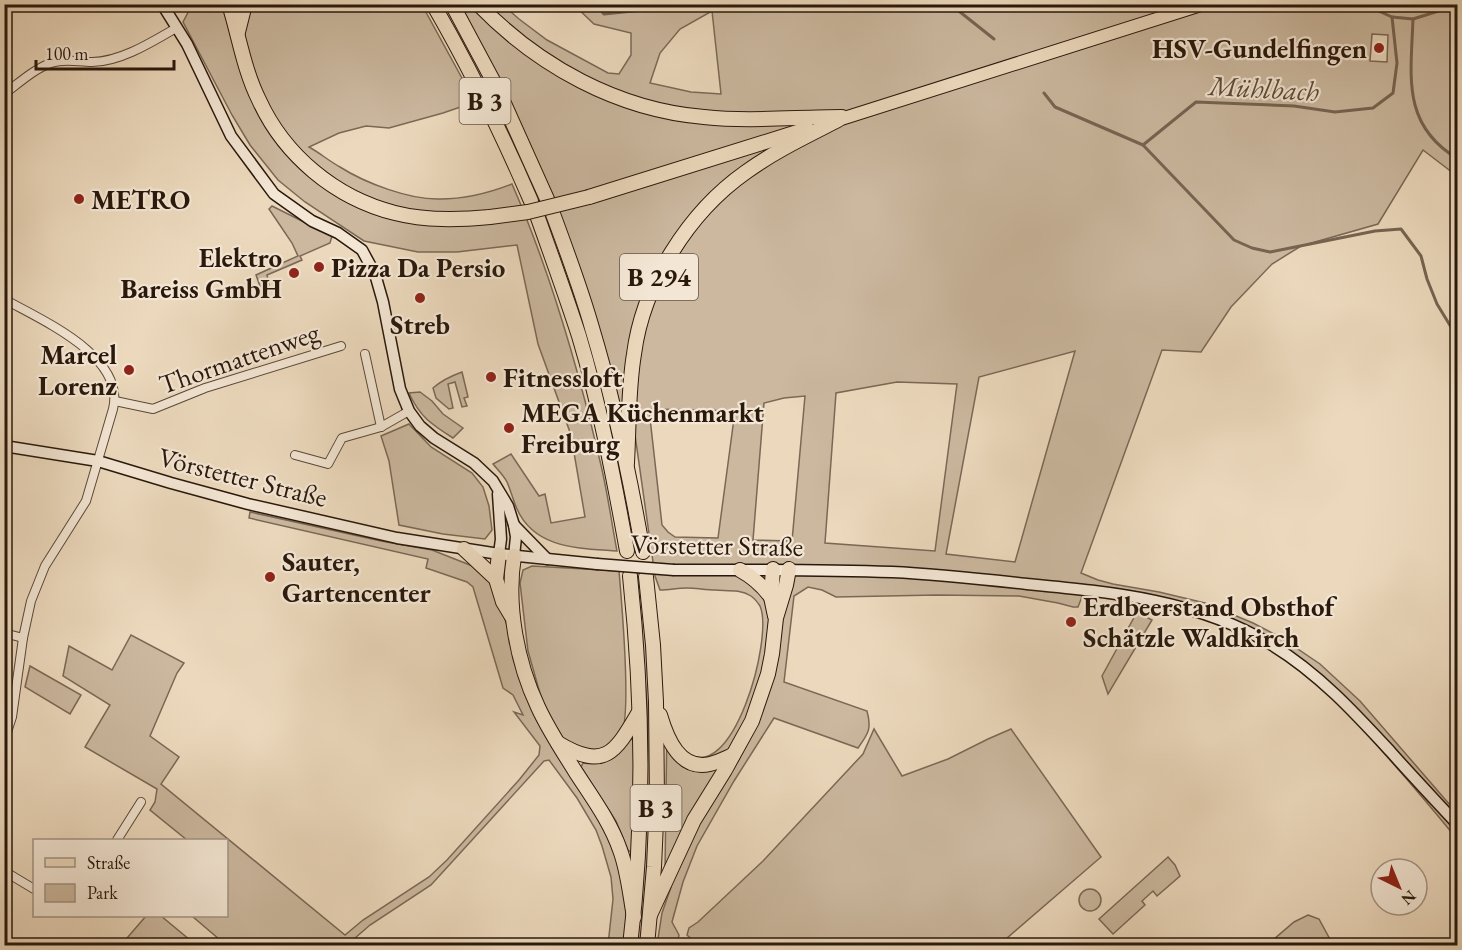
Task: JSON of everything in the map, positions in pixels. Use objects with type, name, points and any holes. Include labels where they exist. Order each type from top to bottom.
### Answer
[{"type":"highway","points":[[229,4],[238,34]]},
{"type":"highway","name":"B 294","points":[[245,4],[238,34],[245,64],[265,113],[284,140],[312,171],[333,186],[363,202],[394,213],[449,220],[528,212],[589,197],[844,117]]},
{"type":"highway","name":"B 3","points":[[433,4],[483,96],[531,201]]},
{"type":"highway","name":"B 3","points":[[452,4],[498,90],[547,199]]},
{"type":"highway","points":[[478,4],[517,40],[553,66],[592,87],[650,108],[703,117],[750,119],[844,117]]},
{"type":"highway","name":"B 294","points":[[627,464],[631,381],[639,327],[648,297],[681,238],[706,207],[746,172],[844,117]]},
{"type":"highway","points":[[553,214],[593,329],[627,464],[643,552]]},
{"type":"highway","points":[[538,218],[585,358],[605,436],[627,551]]},
{"type":"highway","points":[[464,549],[496,579]]},
{"type":"highway","points":[[499,554],[496,579],[503,602],[513,619]]},
{"type":"highway","points":[[514,556],[513,619],[527,679],[538,708],[608,822],[627,872],[634,917]]},
{"type":"highway","points":[[773,569],[771,597],[776,618]]},
{"type":"highway","points":[[650,915],[694,820],[752,721],[765,684],[772,654],[776,618],[789,569]]},
{"type":"highway","points":[[740,570],[757,581],[771,597]]},
{"type":"highway","name":"B 3","points":[[630,576],[640,695],[641,801],[639,861],[630,945]]},
{"type":"highway","name":"B 3","points":[[646,577],[656,702],[657,799],[647,945]]},
{"type":"highway","points":[[656,702],[668,739],[682,758],[693,764],[710,764],[733,755]]},
{"type":"highway","points":[[558,743],[588,756],[605,755],[620,743],[639,712]]},
{"type":"main road","name":"B 294","points":[[844,117],[1204,4]]},
{"type":"street","points":[[162,4],[187,44],[231,136],[274,194],[312,220],[338,232],[362,250],[375,274],[383,302],[400,389],[409,411],[420,426],[434,438],[474,463],[498,490],[508,507],[514,525],[516,537],[514,556]]},
{"type":"street","points":[[4,93],[39,68],[52,62],[71,60],[93,62],[115,58],[146,45],[176,28]]},
{"type":"street","points":[[4,299],[86,348],[107,372],[114,390],[115,401],[86,501],[43,570],[32,601],[23,638],[12,717],[4,741]]},
{"type":"street","name":"Thormattenweg","points":[[115,401],[153,409],[205,388],[340,346]]},
{"type":"street","points":[[365,354],[381,427]]},
{"type":"street","points":[[295,456],[328,464],[342,438],[381,427],[409,411]]},
{"type":"street","name":"Vörstetter Straße","points":[[4,446],[98,461],[248,504],[397,538],[499,554],[674,570],[789,569],[923,574],[1072,588],[1162,602],[1199,612],[1244,630],[1271,644],[1297,662],[1359,717],[1458,825]]},
{"type":"street","points":[[498,490],[501,539],[499,554]]},
{"type":"street","points":[[514,525],[546,559]]},
{"type":"street","points":[[4,633],[23,638]]},
{"type":"street","points":[[118,839],[141,802]]},
{"type":"street","points":[[4,871],[33,889]]},
{"type":"green space","points":[[192,5],[422,5],[475,102],[389,128],[366,126],[339,133],[309,147],[362,179],[415,197],[440,199],[468,197],[512,184],[539,250],[572,353],[602,469],[617,551],[559,544],[535,532],[525,522],[517,509],[507,482],[493,464],[511,454],[539,496],[545,494],[551,523],[585,517],[571,435],[538,344],[517,245],[457,252],[418,252],[364,241],[305,202],[278,180],[250,145],[232,115],[183,22]]},
{"type":"green space","points":[[458,5],[503,5],[547,40],[608,73],[619,74],[631,55],[631,33],[594,24],[574,5],[1457,5],[1457,176],[1423,150],[1378,224],[1301,246],[1272,264],[1231,307],[1201,352],[1162,350],[1081,573],[1113,584],[1205,603],[1280,637],[1320,664],[1360,701],[1457,813],[1457,839],[1385,754],[1328,693],[1275,653],[1250,638],[1208,619],[1173,609],[1083,594],[1078,607],[1073,607],[1019,596],[836,597],[822,590],[808,587],[794,596],[784,682],[867,711],[869,727],[867,735],[858,748],[774,718],[734,781],[697,846],[683,882],[672,922],[679,935],[677,945],[657,945],[662,913],[671,887],[665,873],[667,721],[677,742],[686,752],[703,757],[719,749],[733,730],[755,676],[763,623],[760,606],[752,597],[742,592],[690,588],[660,590],[655,576],[634,428],[622,421],[587,291]],"holes":[[[712,11],[721,94],[691,92],[650,83],[660,53],[680,29]],[[1372,34],[1388,35],[1387,62],[1370,61]],[[1075,351],[1015,562],[946,554],[979,377]],[[897,382],[957,384],[935,551],[825,543],[836,393]],[[805,396],[792,541],[753,540],[764,403]],[[649,409],[735,411],[718,538],[675,537],[662,525]]]},
{"type":"green space","points":[[272,206],[332,236],[330,243],[300,256],[302,260],[267,275],[270,289],[262,292],[256,275],[298,256],[269,209]]},
{"type":"green space","points":[[462,372],[468,397],[464,398],[467,406],[462,407],[455,382],[448,384],[453,408],[449,409],[436,398],[433,388],[447,378]]},
{"type":"green space","points":[[420,392],[443,414],[463,428],[453,438],[432,424],[417,408],[409,393]]},
{"type":"green space","points":[[409,424],[431,447],[472,473],[483,487],[489,506],[492,530],[485,539],[443,534],[399,525],[389,461],[381,436]]},
{"type":"green space","points":[[250,512],[432,550],[475,567],[484,574],[493,586],[519,665],[616,848],[626,897],[627,923],[624,945],[608,945],[613,899],[611,877],[596,830],[577,798],[549,760],[544,761],[431,885],[370,925],[347,945],[226,945],[193,917],[228,917],[228,839],[186,839],[150,810],[155,802],[157,789],[85,747],[110,705],[63,676],[69,646],[112,670],[131,635],[184,663],[177,673],[150,736],[179,757],[161,784],[345,935],[363,920],[429,877],[447,860],[539,755],[540,746],[514,712],[523,715],[513,695],[503,688],[473,587],[467,582],[426,568],[428,559],[249,518]]},
{"type":"green space","points":[[532,566],[619,571],[626,684],[624,726],[618,738],[594,754],[572,746],[561,737],[543,704],[528,651],[520,583],[523,570]]},
{"type":"green space","points":[[637,573],[643,573],[653,772],[644,945],[635,946],[643,867],[648,748]]},
{"type":"green space","points":[[1137,612],[1152,620],[1108,694],[1102,676]]},
{"type":"green space","points":[[30,666],[81,695],[70,714],[25,687]]},
{"type":"green space","points":[[874,729],[902,776],[948,759],[1011,729],[1101,857],[999,945],[698,945],[687,935],[689,928],[763,861],[863,754]]},
{"type":"green space","points":[[631,739],[634,741],[634,848],[632,853],[628,850],[616,821],[581,767],[583,763],[599,763],[611,758]]},
{"type":"green space","points":[[1168,857],[1180,876],[1157,896],[1153,891],[1142,901],[1145,905],[1113,934],[1099,919]]},
{"type":"green space","points":[[1086,889],[1094,889],[1101,896],[1101,904],[1094,911],[1086,911],[1079,904],[1079,896]]},
{"type":"green space","points":[[1308,915],[1319,919],[1332,945],[1267,945],[1294,922]]},
{"type":"green space","points":[[145,917],[162,917],[196,945],[121,945]]},
{"type":"waterway","name":"Mühlbach","points":[[595,4],[604,14],[662,8],[674,4]]},
{"type":"waterway","name":"Mühlbach","points":[[950,4],[994,39]]},
{"type":"waterway","name":"Mühlbach","points":[[1363,4],[1392,17],[1413,19],[1458,5]]},
{"type":"waterway","name":"Mühlbach","points":[[1044,93],[1055,107],[1143,145],[1196,102],[1294,106],[1335,112],[1373,108],[1393,93],[1397,63],[1392,17]]},
{"type":"waterway","name":"Mühlbach","points":[[1413,19],[1411,79],[1418,115],[1427,131],[1440,146],[1458,159]]},
{"type":"waterway","points":[[1143,145],[1234,240],[1252,248],[1270,252],[1375,231],[1401,229],[1421,256],[1437,304],[1451,327],[1458,325]]},
{"type":"place","name":"HSV-Gundelfingen","points":[[1379,48]]},
{"type":"place","name":"METRO","points":[[79,199]]},
{"type":"place","name":"Pizza Da Persio","points":[[319,267]]},
{"type":"place","name":"Elektro Bareiss GmbH","points":[[294,273]]},
{"type":"place","name":"Streb","points":[[420,298]]},
{"type":"place","name":"Marcel Lorenz","points":[[129,370]]},
{"type":"place","name":"Fitnessloft","points":[[491,377]]},
{"type":"place","name":"MEGA Küchenmarkt Freiburg","points":[[509,428]]},
{"type":"place","name":"Sauter, Gartencenter","points":[[270,577]]},
{"type":"place","name":"Erdbeerstand Obsthof Schätzle Waldkirch","points":[[1071,622]]}]
